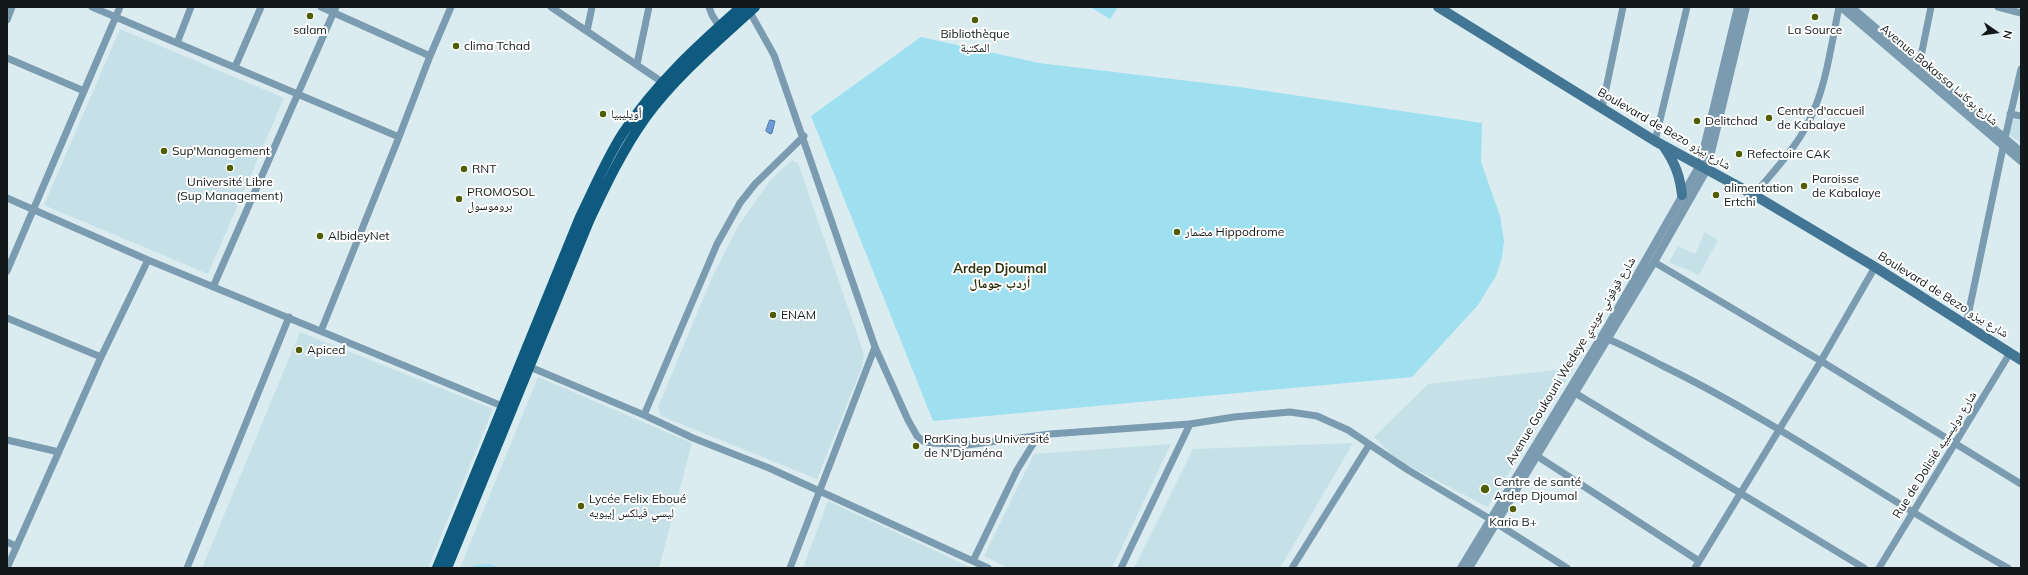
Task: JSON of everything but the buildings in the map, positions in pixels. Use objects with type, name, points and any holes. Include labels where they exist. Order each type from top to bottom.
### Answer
[{"type":"main road","name":"Boulevard de Bezo شارع بيزو","points":[[1438,7],[1659,143],[1754,195],[1875,268],[2021,360]]},
{"type":"main road","points":[[447,568],[453,539],[502,406],[580,217],[604,167],[623,133],[666,84],[719,26],[749,8]]},
{"type":"main road","points":[[436,568],[453,539],[512,410],[589,221],[613,172],[632,138],[666,84],[749,8]]},
{"type":"main road","points":[[1659,143],[1674,162],[1681,180],[1682,195]]},
{"type":"main road","points":[[604,167],[613,172]]},
{"type":"street","points":[[7,20],[12,7]]},
{"type":"street","points":[[92,7],[399,137]]},
{"type":"street","points":[[7,271],[120,7]]},
{"type":"street","points":[[176,43],[191,7]]},
{"type":"street","points":[[235,67],[262,7]]},
{"type":"street","points":[[320,7],[335,10],[430,56]]},
{"type":"street","points":[[321,331],[430,56],[451,7]]},
{"type":"street","points":[[552,7],[666,84]]},
{"type":"street","points":[[587,31],[592,7]]},
{"type":"street","points":[[637,64],[648,7]]},
{"type":"street","points":[[709,7],[719,26]]},
{"type":"street","points":[[1602,108],[1623,7]]},
{"type":"street","points":[[1659,143],[1686,7]]},
{"type":"street","points":[[1703,167],[1738,7]]},
{"type":"street","points":[[1703,167],[1746,7]]},
{"type":"street","points":[[1754,195],[1795,144],[1807,125],[1817,101],[1840,7]]},
{"type":"street","name":"Avenue Bokassa شارع بوكاسا","points":[[1840,7],[2004,142],[2021,152]]},
{"type":"street","name":"Avenue Bokassa شارع بوكاسا","points":[[1851,7],[2004,142],[2021,161]]},
{"type":"street","points":[[1919,66],[1932,7]]},
{"type":"street","points":[[1998,7],[2021,13]]},
{"type":"street","points":[[749,8],[774,55],[804,136],[875,347],[908,420],[917,436],[930,443],[967,444],[1038,436],[1190,424],[1234,417],[1290,412],[1317,416],[1333,423],[1567,568]]},
{"type":"street","points":[[214,287],[335,10]]},
{"type":"street","points":[[7,58],[84,91]]},
{"type":"street","points":[[1966,325],[2010,114],[2021,69]]},
{"type":"street","points":[[2010,114],[2021,116]]},
{"type":"street","points":[[644,415],[717,244],[728,223],[755,184],[804,136]]},
{"type":"street","name":"Avenue Goukouni Wedeye شارع قوقوني عويدي","points":[[1461,568],[1537,456],[1575,393],[1682,195],[1703,167]]},
{"type":"street","name":"Avenue Goukouni Wedeye شارع قوقوني عويدي","points":[[1469,568],[1493,521],[1604,338],[1654,262],[1703,167]]},
{"type":"street","points":[[7,198],[148,260],[512,410]]},
{"type":"street","points":[[7,568],[101,357],[148,260]]},
{"type":"street","points":[[1654,262],[1955,442],[2021,484]]},
{"type":"street","points":[[1694,568],[1741,494],[1875,268]]},
{"type":"street","points":[[187,568],[289,317]]},
{"type":"street","points":[[7,318],[101,357]]},
{"type":"street","points":[[1604,338],[1703,385],[1779,429],[1912,513],[2008,568]]},
{"type":"street","points":[[790,568],[875,347]]},
{"type":"street","name":"Rue de Dolisié شارع دوليسييه","points":[[1879,568],[2010,353]]},
{"type":"street","points":[[530,367],[820,492],[988,568]]},
{"type":"street","points":[[1575,393],[1864,568]]},
{"type":"street","points":[[1121,568],[1190,424]]},
{"type":"street","points":[[973,560],[1017,470],[1038,436]]},
{"type":"street","points":[[7,440],[59,452]]},
{"type":"street","points":[[1292,568],[1369,445]]},
{"type":"street","points":[[1537,456],[1699,561]]},
{"type":"street","points":[[7,542],[16,546]]},
{"type":"shaded area","points":[[1090,7],[1118,7],[1110,19]]},
{"type":"shaded area","name":"Sup'Management","points":[[120,29],[284,98],[208,274],[44,205]]},
{"type":"shaded area","name":"مضمار Hippodrome","points":[[921,37],[1039,63],[1239,87],[1482,123],[1481,162],[1500,216],[1504,241],[1502,257],[1496,276],[1478,305],[1412,377],[933,421],[811,116]]},
{"type":"shaded area","points":[[2011,119],[2021,120],[2021,143],[2008,134]]},
{"type":"shaded area","points":[[770,120],[775,121],[772,133],[770,134],[766,131]]},
{"type":"shaded area","name":"ENAM","points":[[792,160],[798,163],[864,354],[862,367],[817,479],[661,416],[658,407],[713,275],[739,225],[769,182]]},
{"type":"shaded area","points":[[1705,232],[1718,240],[1699,275],[1669,262],[1678,246],[1695,254]]},
{"type":"shaded area","points":[[300,332],[493,409],[428,568],[202,568]]},
{"type":"shaded area","points":[[1574,368],[1488,507],[1407,465],[1390,453],[1374,437],[1428,384]]},
{"type":"shaded area","name":"Lycée Felix Eboué ليسي فيلكس إيبويه","points":[[538,377],[692,443],[659,568],[460,568]]},
{"type":"shaded area","points":[[1353,443],[1280,568],[1134,568],[1193,449]]},
{"type":"shaded area","points":[[1171,444],[1112,568],[1008,568],[984,556],[1034,454]]},
{"type":"shaded area","points":[[828,501],[938,552],[971,568],[803,568]]},
{"type":"shaded area","points":[[491,564],[499,568],[471,568],[475,565]]},
{"type":"place","name":"salam","points":[[310,16]]},
{"type":"place","name":"La Source","points":[[1815,17]]},
{"type":"place","name":"Bibliothèque المكتبة","points":[[975,20]]},
{"type":"place","name":"clima Tchad","points":[[456,46]]},
{"type":"place","name":"أويليبيا","points":[[603,114]]},
{"type":"place","name":"Centre d'accueil de Kabalaye","points":[[1769,118]]},
{"type":"place","name":"Delitchad","points":[[1697,121]]},
{"type":"place","name":"Sup'Management","points":[[164,151]]},
{"type":"place","name":"Refectoire CAK","points":[[1739,154]]},
{"type":"place","name":"Université Libre (Sup Management)","points":[[230,168]]},
{"type":"place","name":"RNT","points":[[464,169]]},
{"type":"place","name":"Paroisse de Kabalaye","points":[[1804,186]]},
{"type":"place","name":"alimentation Ertchi","points":[[1716,195]]},
{"type":"place","name":"PROMOSOL بروموسول","points":[[459,199]]},
{"type":"place","name":"مضمار Hippodrome","points":[[1177,232]]},
{"type":"place","name":"AlbideyNet","points":[[320,236]]},
{"type":"place","name":"ENAM","points":[[773,315]]},
{"type":"place","name":"Apiced","points":[[299,350]]},
{"type":"place","name":"ParKing bus Université de N'Djaména","points":[[916,446]]},
{"type":"place","name":"Centre de santé Ardep Djoumal","points":[[1485,489]]},
{"type":"place","name":"Lycée Felix Eboué ليسي فيلكس إيبويه","points":[[581,506]]},
{"type":"place","name":"Karia B+","points":[[1513,509]]},
{"type":"district","name":"Ardep Djoumal أردب جومال","points":[[1000,276]]}]
